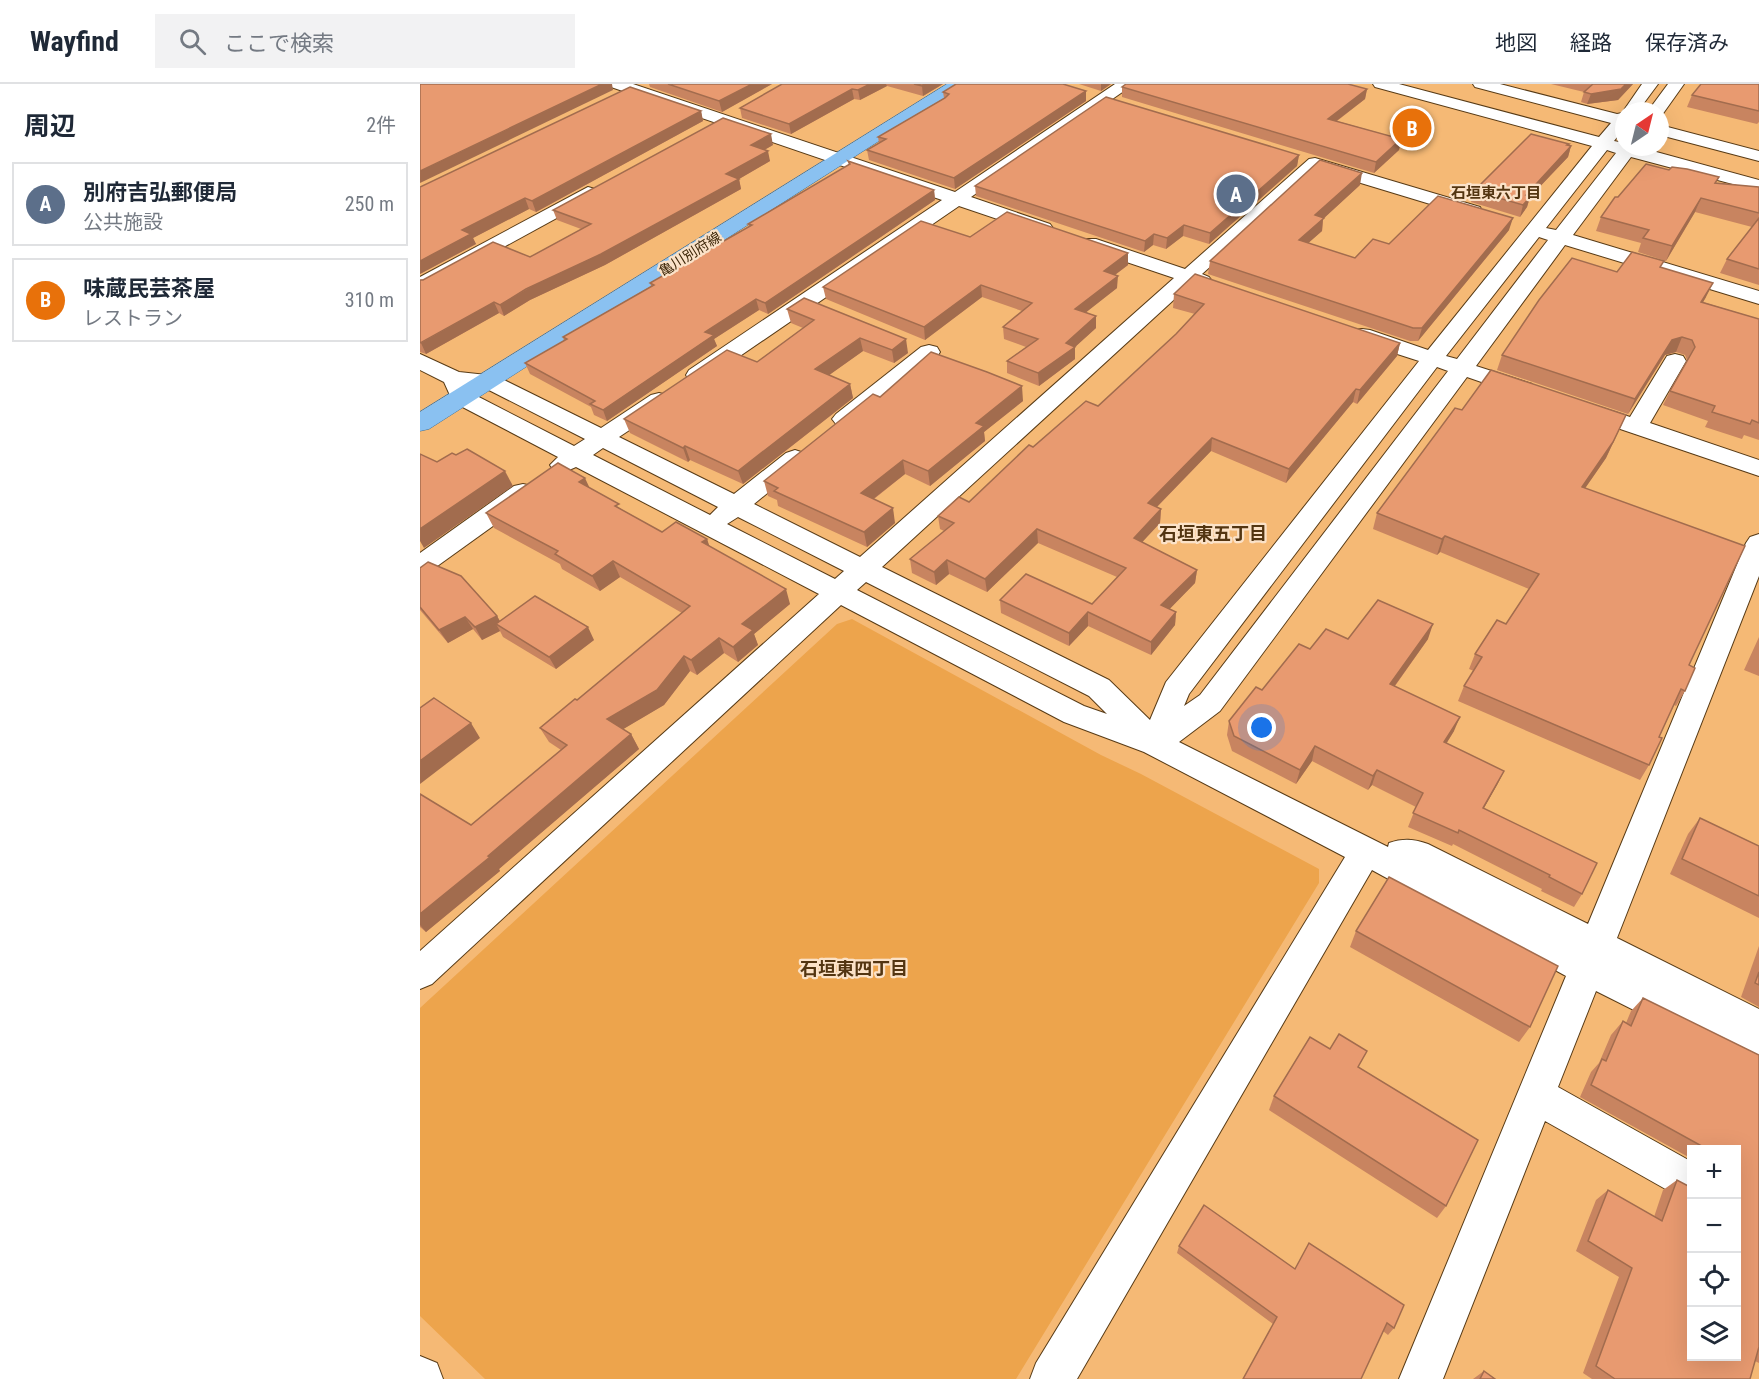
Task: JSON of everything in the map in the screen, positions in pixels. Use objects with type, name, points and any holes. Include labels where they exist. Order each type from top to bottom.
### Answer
[{"type":"main road","name":"亀川別府線","points":[[488,381],[830,156],[931,84]]},
{"type":"main road","name":"亀川別府線","points":[[420,423],[458,388],[830,156],[959,84]]},
{"type":"main road","name":"亀川別府線","points":[[420,399],[458,388]]},
{"type":"street","points":[[420,566],[575,456],[955,198],[1094,96],[1126,84]]},
{"type":"street","points":[[1381,84],[1615,146]]},
{"type":"street","points":[[1481,84],[1615,115]]},
{"type":"street","points":[[1636,102],[1650,84]]},
{"type":"street","points":[[1663,102],[1677,84]]},
{"type":"street","points":[[626,89],[1221,288]]},
{"type":"street","points":[[1094,96],[1126,106]]},
{"type":"street","points":[[702,131],[742,110]]},
{"type":"street","points":[[1155,744],[1176,690],[1433,358],[1523,227],[1615,129]]},
{"type":"street","points":[[1669,132],[1759,156]]},
{"type":"street","points":[[1155,744],[1210,703],[1464,369],[1622,156]]},
{"type":"street","points":[[1656,156],[1759,186]]},
{"type":"street","points":[[420,973],[863,570],[1038,395],[1188,276],[1304,160],[1490,217]]},
{"type":"street","points":[[420,285],[608,182]]},
{"type":"street","points":[[1523,227],[1759,298]]},
{"type":"street","points":[[806,301],[826,310]]},
{"type":"street","points":[[1344,328],[1540,395]]},
{"type":"street","points":[[711,526],[929,352]]},
{"type":"street","points":[[420,361],[458,388],[575,456],[1074,714],[1155,744],[1365,852],[1592,957],[1759,1027]]},
{"type":"street","points":[[1636,427],[1675,361]]},
{"type":"street","points":[[458,388],[488,381],[1099,688],[1155,744]]},
{"type":"street","points":[[1562,402],[1759,468]]},
{"type":"street","points":[[1421,1379],[1759,543]]},
{"type":"street","points":[[1052,1379],[1365,852]]},
{"type":"street","points":[[1592,957],[1759,1055]]},
{"type":"street","points":[[1536,1095],[1687,1181]]},
{"type":"shaded area","points":[[852,619],[1101,755],[1319,869],[1319,883],[1016,1379],[485,1379],[420,1316],[420,1008],[837,624]]},
{"type":"building","points":[[420,84],[602,84],[420,171]]},
{"type":"building","points":[[668,84],[752,84],[719,101]]},
{"type":"building","points":[[782,84],[870,84],[858,90],[852,89],[789,124],[740,108]]},
{"type":"building","points":[[956,84],[1063,84],[1086,91],[954,178],[867,150],[886,139],[878,137],[945,98],[949,94],[943,92]]},
{"type":"building","points":[[1126,84],[1348,84],[1367,89],[1328,119],[1401,139],[1376,162],[1122,87]]},
{"type":"building","points":[[1593,84],[1626,84],[1621,89],[1591,94],[1584,92]]},
{"type":"building","points":[[1701,84],[1759,84],[1759,111],[1692,95]]},
{"type":"building","points":[[630,87],[701,111],[532,201],[525,198],[462,230],[471,234],[420,261],[420,187]]},
{"type":"building","points":[[1106,97],[1299,155],[1210,233],[1184,225],[1167,238],[1154,234],[1145,241],[975,186]]},
{"type":"building","points":[[723,118],[771,134],[751,145],[768,151],[726,174],[739,179],[601,254],[526,289],[500,305],[494,302],[420,343],[420,280],[493,242],[530,257],[591,224],[553,210]]},
{"type":"building","points":[[1531,134],[1571,146],[1526,195],[1531,196],[1523,205],[1474,191]]},
{"type":"building","points":[[1320,160],[1362,173],[1315,215],[1324,218],[1299,240],[1355,258],[1373,239],[1389,244],[1438,196],[1513,218],[1422,328],[1413,328],[1210,261]]},
{"type":"building","points":[[848,161],[934,190],[765,303],[756,299],[705,332],[714,335],[603,410],[590,404],[595,401],[525,363],[567,339],[563,337],[654,285],[650,283],[752,225],[748,224],[850,164]]},
{"type":"building","points":[[1646,164],[1669,170],[1672,167],[1687,169],[1719,177],[1715,183],[1759,187],[1759,213],[1701,198],[1672,246],[1643,238],[1649,230],[1601,217],[1615,197],[1618,197]]},
{"type":"building","points":[[1007,212],[1128,253],[1104,271],[1118,276],[1075,309],[1096,316],[1066,343],[1075,347],[1038,373],[1007,361],[1038,339],[1003,327],[1032,303],[981,285],[924,327],[823,287],[921,221],[970,237]]},
{"type":"building","points":[[1759,218],[1759,269],[1727,259]]},
{"type":"building","points":[[1632,252],[1664,261],[1660,267],[1713,283],[1701,302],[1759,319],[1759,423],[1752,420],[1750,424],[1712,412],[1715,406],[1670,391],[1695,347],[1692,340],[1682,337],[1672,340],[1635,399],[1502,355],[1539,300],[1572,258],[1617,272]]},
{"type":"building","points":[[1195,274],[1400,343],[1360,390],[1356,389],[1289,469],[1212,438],[1148,503],[1161,509],[1134,538],[1197,570],[1161,605],[1176,612],[1151,642],[1088,612],[1069,633],[1000,600],[1026,574],[1092,604],[1126,568],[1037,529],[985,579],[947,560],[934,572],[910,559],[954,523],[938,516],[959,497],[969,502],[1029,445],[1033,447],[1086,401],[1098,406],[1176,334],[1204,304],[1174,294]]},
{"type":"building","points":[[804,298],[906,339],[892,350],[860,338],[815,369],[850,384],[738,471],[685,446],[683,448],[624,419],[727,350],[757,362],[814,320],[787,309]]},
{"type":"building","points":[[931,352],[1022,386],[976,423],[984,426],[928,471],[903,460],[861,493],[893,508],[864,532],[774,491],[778,488],[764,481],[873,394],[880,397]]},
{"type":"building","points":[[1491,370],[1626,415],[1613,442],[1582,487],[1745,546],[1689,665],[1695,668],[1685,691],[1681,689],[1649,765],[1464,686],[1482,657],[1475,654],[1497,620],[1506,624],[1539,574],[1445,536],[1442,539],[1377,513],[1455,408],[1462,410]]},
{"type":"building","points":[[467,449],[505,471],[420,529],[420,454],[437,462],[452,453],[456,455]]},
{"type":"building","points":[[558,463],[585,478],[579,482],[619,504],[615,506],[662,532],[676,522],[707,539],[702,542],[786,589],[742,624],[753,630],[733,647],[719,638],[691,660],[684,656],[657,690],[607,719],[631,734],[488,856],[490,857],[420,914],[420,794],[471,825],[567,745],[540,728],[690,606],[613,561],[592,576],[555,554],[558,551],[486,513]]},
{"type":"building","points":[[428,562],[461,576],[497,616],[475,627],[465,617],[439,630],[420,607],[420,568]]},
{"type":"building","points":[[535,596],[588,627],[549,657],[496,624]]},
{"type":"building","points":[[1378,600],[1433,624],[1390,684],[1460,717],[1444,742],[1504,771],[1483,808],[1597,863],[1582,894],[1549,877],[1550,875],[1459,830],[1458,833],[1413,813],[1423,793],[1377,770],[1373,776],[1315,746],[1300,770],[1234,736],[1229,721],[1256,687],[1262,690],[1299,644],[1310,649],[1326,629],[1348,639]]},
{"type":"building","points":[[434,698],[471,723],[420,761],[420,708]]},
{"type":"building","points":[[1700,818],[1759,846],[1759,896],[1682,859]]},
{"type":"building","points":[[1389,877],[1558,966],[1530,1027],[1356,931]]},
{"type":"building","points":[[1759,972],[1759,985],[1755,983]]},
{"type":"building","points":[[1643,998],[1759,1055],[1759,1347],[1750,1379],[1615,1379],[1596,1366],[1632,1268],[1588,1241],[1608,1190],[1662,1221],[1677,1180],[1687,1185],[1687,1361],[1741,1361],[1741,1145],[1700,1145],[1591,1085],[1602,1059],[1606,1061],[1623,1021],[1631,1026]]},
{"type":"building","points":[[1339,1034],[1367,1051],[1358,1067],[1478,1140],[1446,1206],[1274,1096],[1310,1037],[1330,1049]]},
{"type":"building","points":[[1204,1205],[1295,1269],[1309,1243],[1404,1305],[1394,1328],[1387,1323],[1361,1379],[1243,1379],[1277,1317],[1179,1246]]},
{"type":"building","points":[[1484,1371],[1495,1379],[1480,1379]]},
{"type":"place","name":"味蔵民芸茶屋","points":[[1412,128]]},
{"type":"place","name":"別府吉弘郵便局","points":[[1236,194]]},
{"type":"district","name":"石垣東六丁目","points":[[1496,193]]},
{"type":"district","name":"石垣東五丁目","points":[[1213,534]]},
{"type":"district","name":"石垣東四丁目","points":[[854,969]]}]
